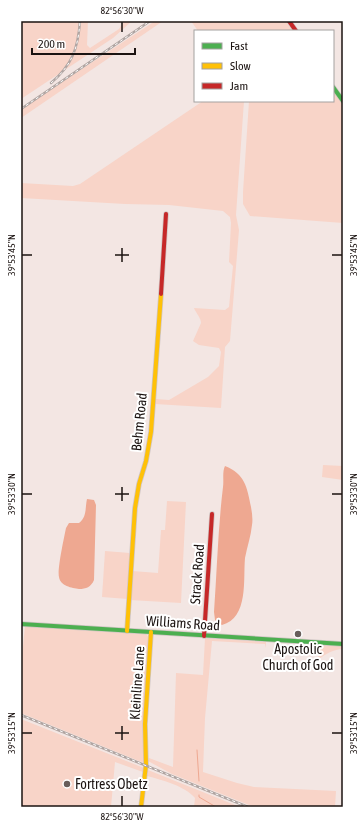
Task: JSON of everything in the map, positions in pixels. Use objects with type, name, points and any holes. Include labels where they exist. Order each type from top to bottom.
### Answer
[{"type":"street","points":[[289,21],[295,30]]},
{"type":"street","points":[[334,88],[343,101]]},
{"type":"street","name":"Behm Road","points":[[127,631],[135,508],[151,432],[166,214]]},
{"type":"street","name":"Strack Road","points":[[204,636],[212,514]]},
{"type":"street","name":"Williams Road","points":[[21,624],[343,644]]},
{"type":"street","name":"Kleinline Lane","points":[[141,807],[146,766],[145,724],[151,632]]},
{"type":"shaded area","points":[[21,21],[88,21],[87,45],[90,48],[119,29],[124,21],[132,21],[113,38],[21,99]]},
{"type":"shaded area","points":[[155,21],[163,21],[21,118],[21,109]]},
{"type":"shaded area","points":[[191,21],[286,21],[292,30],[197,30]]},
{"type":"shaded area","points":[[334,92],[343,103],[343,223],[250,216],[243,204],[249,102],[334,102]]},
{"type":"shaded area","points":[[202,102],[244,102],[236,215],[239,230],[230,341],[225,347],[221,408],[155,404],[156,399],[169,400],[208,377],[219,366],[221,352],[219,348],[199,345],[193,341],[201,323],[194,308],[225,310],[229,307],[233,266],[229,262],[230,217],[223,211],[169,205],[21,198],[21,183],[73,186],[80,184]]},
{"type":"shaded area","points":[[323,465],[343,466],[343,480],[322,477]]},
{"type":"shaded area","points":[[225,466],[237,473],[244,482],[250,500],[252,520],[251,533],[245,558],[244,587],[241,606],[237,615],[231,621],[222,625],[215,620],[214,612]]},
{"type":"shaded area","points":[[87,499],[94,500],[96,505],[94,580],[88,587],[79,589],[62,583],[59,577],[59,568],[66,528],[69,523],[79,523],[82,521],[85,515]]},
{"type":"shaded area","points":[[167,501],[186,502],[181,603],[130,600],[132,571],[158,573],[161,530],[165,530]]},
{"type":"shaded area","points":[[105,551],[130,553],[128,599],[102,597]]},
{"type":"shaded area","points":[[25,626],[144,633],[147,635],[149,638],[143,729],[144,763],[21,713],[21,666]]},
{"type":"shaded area","points":[[205,638],[266,642],[266,648],[265,644],[212,641],[205,718],[203,772],[254,787],[336,791],[335,807],[254,807],[172,774],[148,761],[149,758],[173,767],[176,673],[203,675]]},
{"type":"shaded area","points":[[319,645],[343,646],[343,649],[330,652],[318,660]]},
{"type":"shaded area","name":"Fortress Obetz","points":[[21,719],[144,768],[143,772],[115,762],[111,807],[21,807]]},
{"type":"shaded area","points":[[148,770],[240,807],[194,807],[195,798],[191,794],[173,784],[147,776]]},
{"type":"waterway","points":[[197,750],[199,781]]},
{"type":"waterway","points":[[199,795],[199,797],[216,807]]},
{"type":"railway","points":[[51,83],[64,70],[73,56],[78,40],[80,21]]},
{"type":"railway","points":[[21,109],[150,21]]},
{"type":"railway","points":[[21,715],[248,807]]},
{"type":"traffic: fast","points":[[334,88],[343,101]]},
{"type":"traffic: fast","points":[[21,624],[343,644]]},
{"type":"traffic: slow","points":[[127,631],[135,508],[151,432],[161,294]]},
{"type":"traffic: slow","points":[[141,807],[146,765],[145,724],[151,632]]},
{"type":"traffic: jam","points":[[289,21],[295,30]]},
{"type":"traffic: jam","points":[[161,294],[166,214]]},
{"type":"traffic: jam","points":[[204,636],[212,514]]},
{"type":"place","name":"Apostolic Church of God","points":[[298,634]]},
{"type":"place","name":"Fortress Obetz","points":[[67,784]]}]
